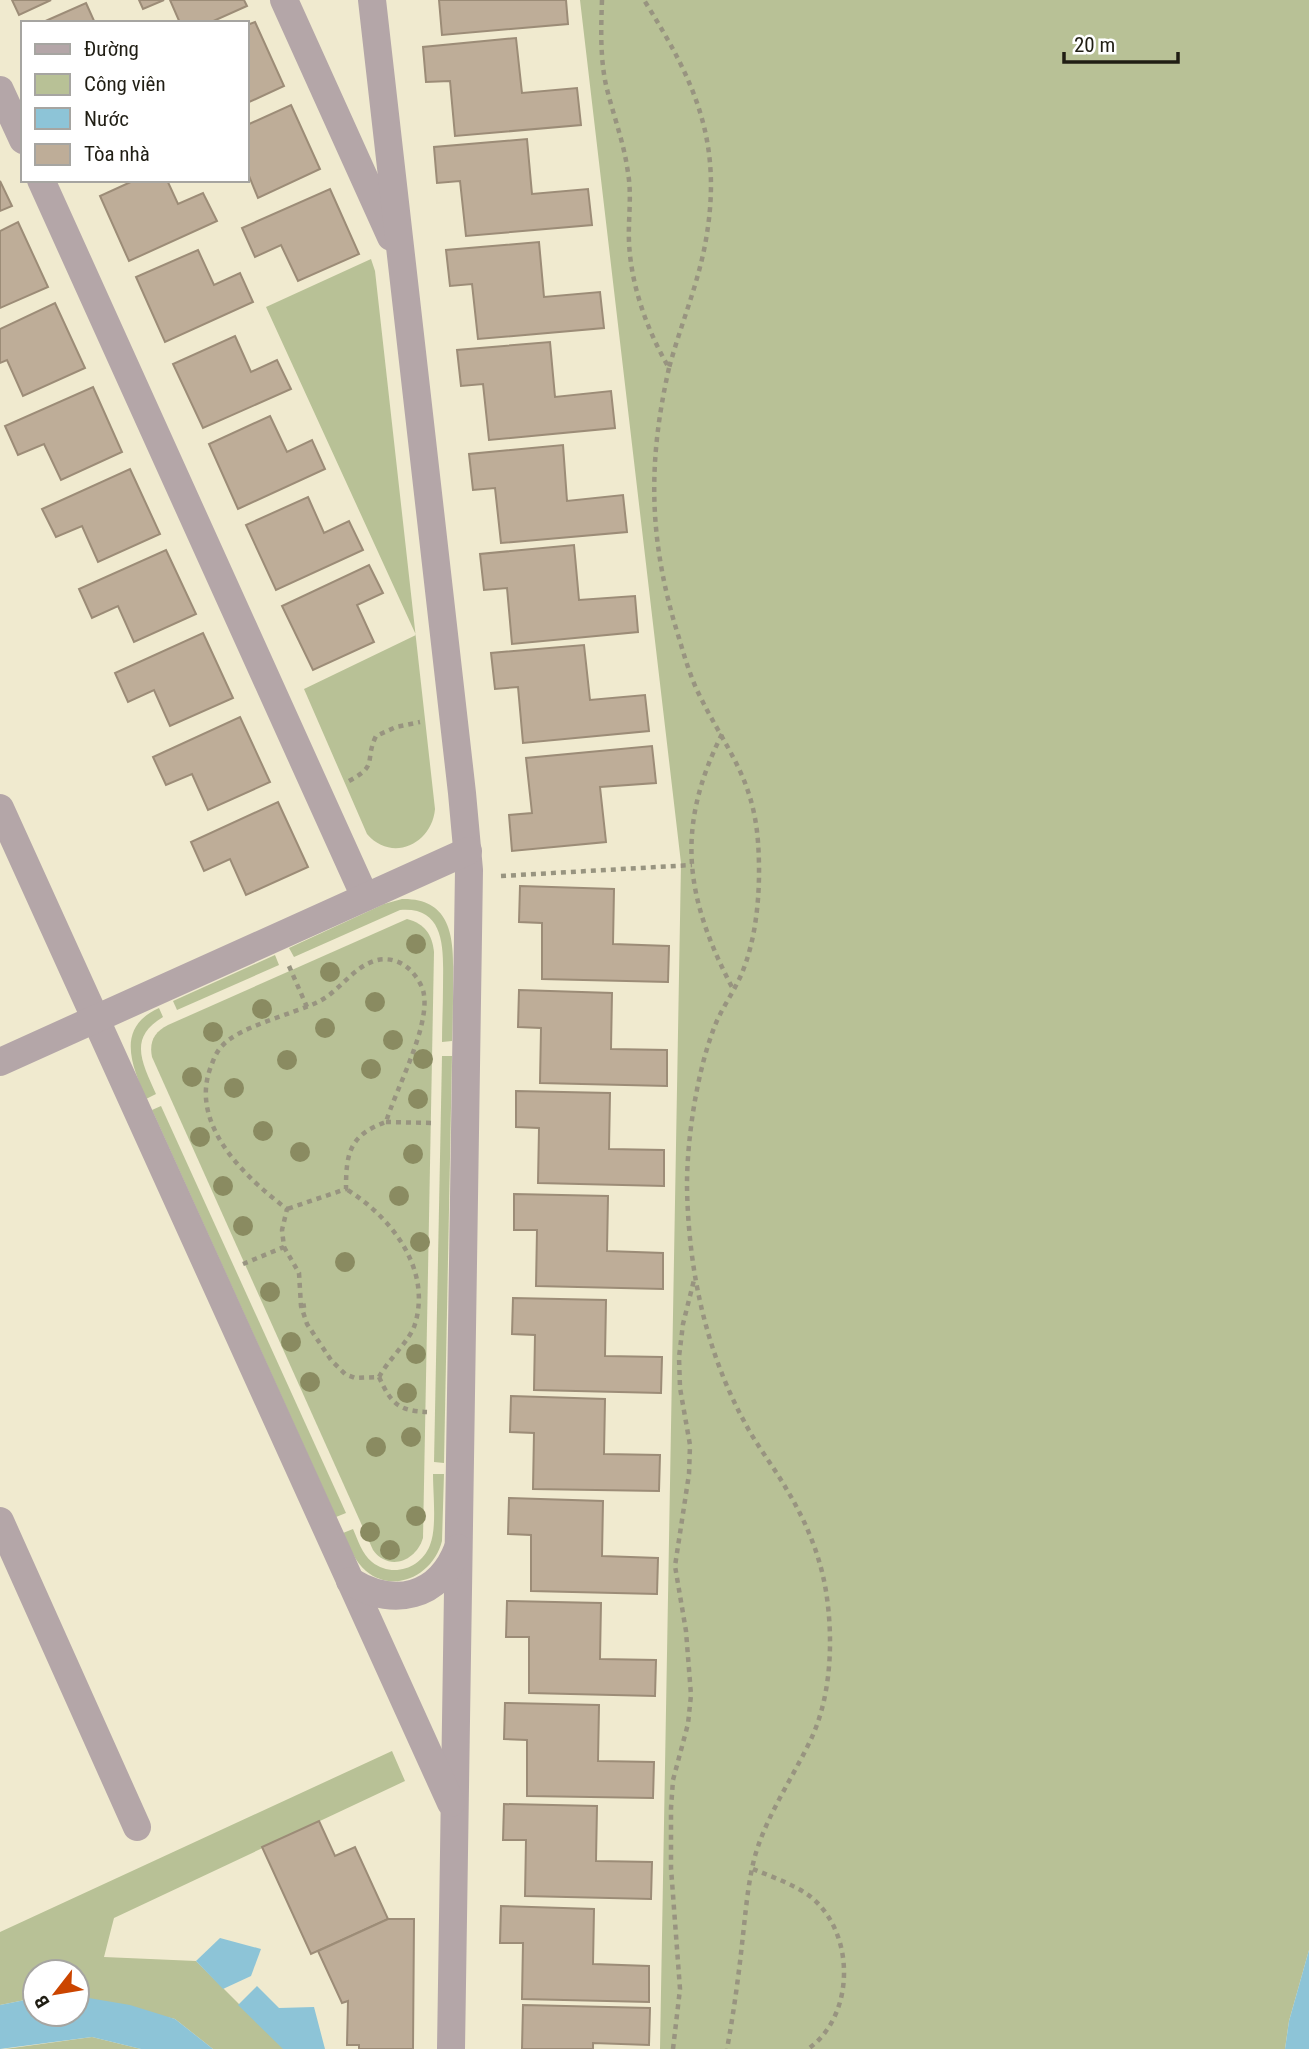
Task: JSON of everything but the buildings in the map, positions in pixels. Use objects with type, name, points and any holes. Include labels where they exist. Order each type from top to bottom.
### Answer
[{"type":"street","points":[[284,0],[401,260]]},
{"type":"street","points":[[372,0],[468,864],[452,2049]]},
{"type":"street","points":[[0,90],[21,137]]},
{"type":"street","points":[[42,182],[365,897]]},
{"type":"street","points":[[0,808],[455,1811]]},
{"type":"street","points":[[0,1062],[365,897],[468,864]]},
{"type":"street","points":[[0,1521],[137,1827]]},
{"type":"street","points":[[350,1581],[365,1590],[382,1595],[416,1593],[443,1575],[453,1562],[458,1547]]},
{"type":"path","points":[[602,0],[601,32],[606,84],[629,176],[631,261],[645,316],[654,342],[668,368]]},
{"type":"path","points":[[644,0],[692,85],[707,134],[710,159],[705,244],[668,368],[655,442],[653,483],[659,560],[668,602],[694,683],[747,783],[758,842],[758,900],[753,928],[741,975],[713,1029],[695,1105],[687,1180],[695,1275],[708,1329],[733,1401],[747,1428],[789,1492],[819,1560],[827,1593],[830,1627],[827,1677],[814,1732],[755,1857],[727,2049]]},
{"type":"path","points":[[345,783],[366,771],[376,736],[396,727],[426,722]]},
{"type":"path","points":[[722,734],[700,785],[695,811],[692,865],[700,916],[733,989]]},
{"type":"path","points":[[468,864],[692,865]]},
{"type":"path","points":[[287,1209],[251,1178],[213,1128],[206,1111],[208,1075],[222,1045],[247,1029],[307,1007],[330,995],[360,967],[383,958],[401,963],[414,974],[424,993],[424,1010],[421,1026],[386,1122]]},
{"type":"path","points":[[288,965],[307,1007]]},
{"type":"path","points":[[384,1104],[390,1110]]},
{"type":"path","points":[[346,1189],[347,1160],[355,1142],[363,1134],[386,1122],[436,1123]]},
{"type":"path","points":[[363,1134],[367,1141]]},
{"type":"path","points":[[251,1178],[256,1173]]},
{"type":"path","points":[[287,1209],[346,1189]]},
{"type":"path","points":[[346,1189],[379,1213],[390,1225],[403,1242],[416,1276],[418,1301],[415,1325],[379,1377]]},
{"type":"path","points":[[287,1209],[282,1230],[284,1247],[299,1273],[301,1306],[307,1324],[340,1372],[355,1378],[379,1377]]},
{"type":"path","points":[[239,1266],[284,1247]]},
{"type":"path","points":[[673,2049],[680,1989],[671,1868],[671,1808],[673,1780],[688,1724],[691,1695],[686,1631],[676,1566],[689,1474],[690,1445],[680,1388],[680,1356],[683,1324],[695,1275]]},
{"type":"path","points":[[301,1306],[309,1305]]},
{"type":"path","points":[[379,1377],[393,1402],[410,1411],[430,1412]]},
{"type":"path","points":[[389,1408],[393,1402]]},
{"type":"path","points":[[753,1869],[794,1886],[812,1898],[825,1913],[837,1934],[844,1973],[838,2014],[820,2040],[808,2049]]},
{"type":"green space","points":[[580,0],[1309,0],[1309,1950],[1289,2021],[1285,2049],[660,2049],[681,863]]},
{"type":"green space","points":[[371,259],[375,271],[415,634],[266,307]]},
{"type":"green space","points":[[416,635],[435,809],[427,832],[419,840],[409,846],[388,847],[377,843],[367,834],[304,689]]},
{"type":"green space","points":[[402,899],[432,906],[441,914],[447,925],[453,952],[452,1041],[442,1042],[442,947],[435,924],[427,916],[416,911],[400,910],[294,957],[289,948],[384,904]]},
{"type":"green space","points":[[407,919],[419,924],[426,931],[434,952],[423,1538],[408,1558],[394,1562],[379,1557],[373,1550],[152,1057],[151,1047],[156,1034],[168,1025]]},
{"type":"green space","points":[[275,955],[279,965],[177,1010],[173,1001]]},
{"type":"green space","points":[[159,1008],[163,1017],[152,1025],[142,1043],[143,1062],[156,1094],[146,1099],[132,1061],[132,1037],[136,1026],[145,1016]]},
{"type":"green space","points":[[442,1056],[452,1056],[444,1463],[434,1462]]},
{"type":"green space","points":[[161,1106],[346,1513],[336,1517],[152,1110]]},
{"type":"green space","points":[[433,1474],[444,1474],[442,1541],[438,1553],[431,1563],[412,1577],[401,1581],[377,1578],[359,1563],[343,1533],[353,1529],[366,1555],[380,1567],[397,1570],[413,1565],[426,1553],[432,1538]]},
{"type":"green space","points":[[392,1751],[405,1781],[114,1918],[104,1957],[196,1961],[284,2049],[213,2049],[175,2019],[91,1999],[91,1958],[21,1958],[21,2001],[0,2005],[0,1932]]},
{"type":"green space","points":[[92,2037],[141,2049],[5,2049]]},
{"type":"water","points":[[220,1938],[261,1949],[251,1976],[223,1989],[196,1961]]},
{"type":"water","points":[[1309,1950],[1309,2049],[1285,2049],[1289,2021]]},
{"type":"water","points":[[257,1986],[279,2008],[314,2007],[325,2049],[283,2049],[238,2005]]},
{"type":"water","points":[[91,1998],[130,2005],[175,2019],[213,2049],[141,2049],[92,2037],[0,2049],[0,2005],[21,2001],[21,2028],[91,2028]]}]
